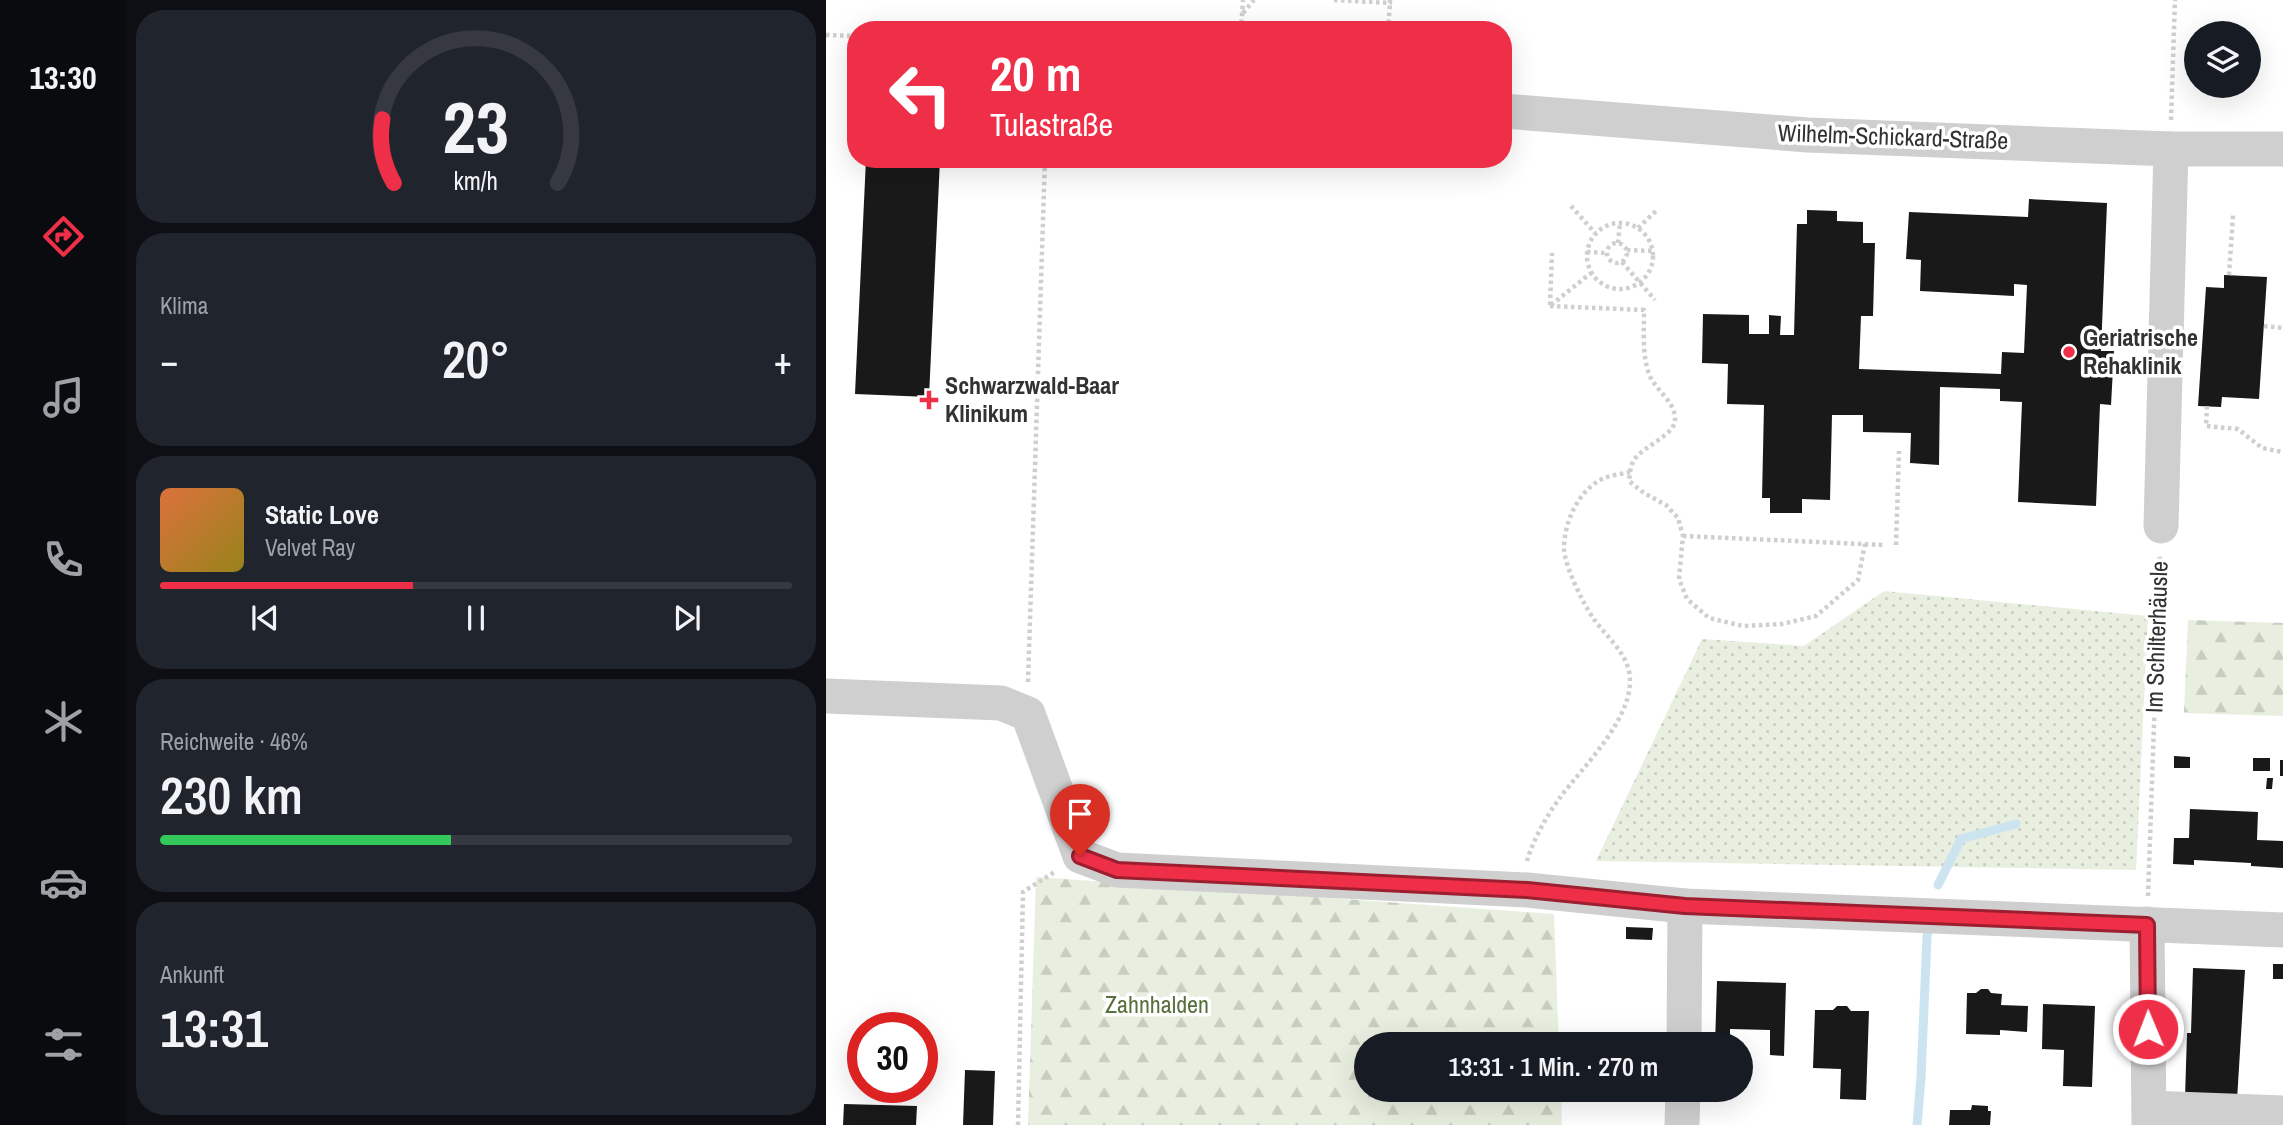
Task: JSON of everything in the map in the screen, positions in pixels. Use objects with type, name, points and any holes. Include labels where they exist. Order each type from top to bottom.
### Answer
[{"type":"street","name":"Wilhelm-Schickard-Straße","points":[[1512,112],[1808,135],[2171,149],[2283,149]]},
{"type":"street","name":"Im Schilterhäusle","points":[[2161,526],[2171,149]]},
{"type":"street","points":[[826,696],[1001,703],[1028,714],[1080,856],[1117,870],[1527,890],[1685,906],[2283,930]]},
{"type":"street","points":[[1684,1032],[1685,906]]},
{"type":"street","points":[[2147,925],[2149,1116],[2283,1113]]},
{"type":"street","points":[[1682,1125],[1683,1102]]},
{"type":"path","points":[[1242,21],[1243,0]]},
{"type":"path","points":[[1242,14],[1254,0]]},
{"type":"path","points":[[1334,0],[1390,1],[1389,21]]},
{"type":"path","points":[[2171,149],[2175,0]]},
{"type":"path","points":[[826,35],[847,36]]},
{"type":"path","points":[[1028,714],[1045,168]]},
{"type":"path","points":[[1571,206],[1595,233]]},
{"type":"path","points":[[1639,228],[1656,211]]},
{"type":"path","points":[[2229,275],[2233,215]]},
{"type":"path","points":[[1618,243],[1620,223]]},
{"type":"path","points":[[1620,223],[1639,228],[1654,251],[1648,274],[1640,283],[1623,289],[1604,286],[1591,273],[1587,252],[1595,233],[1606,226],[1620,223]]},
{"type":"path","points":[[1606,253],[1612,243],[1618,243],[1627,250],[1654,251]]},
{"type":"path","points":[[1622,262],[1627,250]]},
{"type":"path","points":[[1587,252],[1606,253]]},
{"type":"path","points":[[1550,306],[1552,253]]},
{"type":"path","points":[[1606,253],[1611,262],[1622,262],[1655,300]]},
{"type":"path","points":[[1550,306],[1591,273]]},
{"type":"path","points":[[1550,306],[1644,310],[1643,343],[1649,375],[1672,405],[1675,420],[1672,430],[1647,445],[1632,462],[1629,481],[1644,494],[1666,505],[1678,518],[1683,536],[1679,579],[1687,599],[1709,618],[1743,626],[1782,624],[1816,616],[1858,580],[1865,544]]},
{"type":"path","points":[[2264,326],[2283,328]]},
{"type":"path","points":[[2207,406],[2206,426],[2238,429],[2262,448],[2283,452]]},
{"type":"path","points":[[1896,545],[1899,451]]},
{"type":"path","points":[[1527,890],[1527,859],[1541,829],[1559,800],[1600,748],[1629,696],[1629,670],[1616,646],[1592,617],[1576,586],[1564,551],[1569,519],[1581,495],[1603,479],[1630,471]]},
{"type":"path","name":"Im Schilterhäusle","points":[[2147,925],[2161,526]]},
{"type":"path","points":[[1683,536],[1885,545]]},
{"type":"path","points":[[1017,1125],[1023,892],[1080,856]]},
{"type":"green space","points":[[1884,591],[2148,616],[2136,870],[1596,861],[1702,639],[1804,646]]},
{"type":"green space","points":[[2188,620],[2283,623],[2283,716],[2184,713]]},
{"type":"green space","name":"Zahnhalden","points":[[1036,877],[1554,914],[1559,1032],[1354,1032],[1354,1102],[1561,1102],[1562,1125],[1028,1125]]},
{"type":"building","points":[[866,168],[940,168],[929,397],[855,394]]},
{"type":"building","points":[[2029,199],[2107,203],[2101,351],[2114,351],[2111,405],[2100,404],[2096,506],[2018,502],[2022,402],[2000,401],[2000,389],[1940,387],[1939,465],[1910,463],[1911,433],[1863,432],[1863,415],[1832,415],[1830,500],[1802,499],[1802,513],[1770,513],[1770,498],[1762,498],[1764,405],[1727,404],[1728,364],[1702,363],[1703,314],[1749,315],[1749,334],[1769,334],[1769,315],[1781,316],[1780,335],[1794,335],[1797,224],[1807,224],[1807,210],[1837,211],[1837,221],[1863,222],[1863,243],[1875,243],[1873,316],[1861,316],[1859,369],[2001,374],[2002,352],[2024,353],[2027,285],[2014,284],[2014,296],[1920,291],[1921,260],[1906,259],[1909,212],[2028,217]]},
{"type":"building","points":[[2224,275],[2267,277],[2259,399],[2222,397],[2221,407],[2198,406],[2206,287],[2224,288]]},
{"type":"building","points":[[2174,756],[2190,757],[2190,768],[2174,768]]},
{"type":"building","points":[[2253,758],[2270,758],[2270,771],[2253,771]]},
{"type":"building","points":[[2280,760],[2283,760],[2283,776],[2280,776]]},
{"type":"building","points":[[2267,778],[2273,778],[2272,789],[2266,789]]},
{"type":"building","points":[[2190,809],[2258,812],[2257,840],[2283,841],[2283,868],[2251,866],[2251,863],[2194,860],[2194,865],[2173,864],[2174,838],[2189,838]]},
{"type":"building","points":[[1626,927],[1653,928],[1652,940],[1626,939]]},
{"type":"building","points":[[2273,964],[2283,964],[2283,979],[2273,979]]},
{"type":"building","points":[[2193,968],[2245,970],[2237,1100],[2185,1098]]},
{"type":"building","points":[[1717,981],[1786,983],[1784,1056],[1770,1055],[1770,1030],[1730,1029],[1730,1032],[1715,1032]]},
{"type":"building","points":[[1981,989],[2002,994],[2001,1005],[2028,1006],[2027,1032],[2000,1030],[2000,1035],[1966,1034],[1967,993],[1976,993]]},
{"type":"building","points":[[2043,1004],[2095,1006],[2092,1087],[2063,1086],[2064,1050],[2042,1049]]},
{"type":"building","points":[[1837,1006],[1847,1006],[1851,1011],[1869,1011],[1866,1100],[1840,1099],[1841,1069],[1813,1068],[1815,1010],[1833,1010]]},
{"type":"building","points":[[965,1070],[995,1071],[993,1125],[963,1125]]},
{"type":"building","points":[[844,1104],[917,1106],[916,1125],[843,1125]]},
{"type":"building","points":[[1972,1105],[1988,1106],[1988,1111],[1991,1111],[1990,1125],[1949,1125],[1950,1110],[1971,1110]]},
{"type":"waterway","points":[[1938,885],[1961,839],[2016,824]]},
{"type":"waterway","points":[[1917,1125],[1927,936],[1930,924]]},
{"type":"place","name":"Geriatrische Rehaklinik","points":[[2069,352]]},
{"type":"place","name":"Schwarzwald-Baar Klinikum","points":[[929,400]]},
{"type":"route","points":[[1080,856],[1117,870],[1527,890],[1685,906],[2147,925],[2148,1029]]}]
